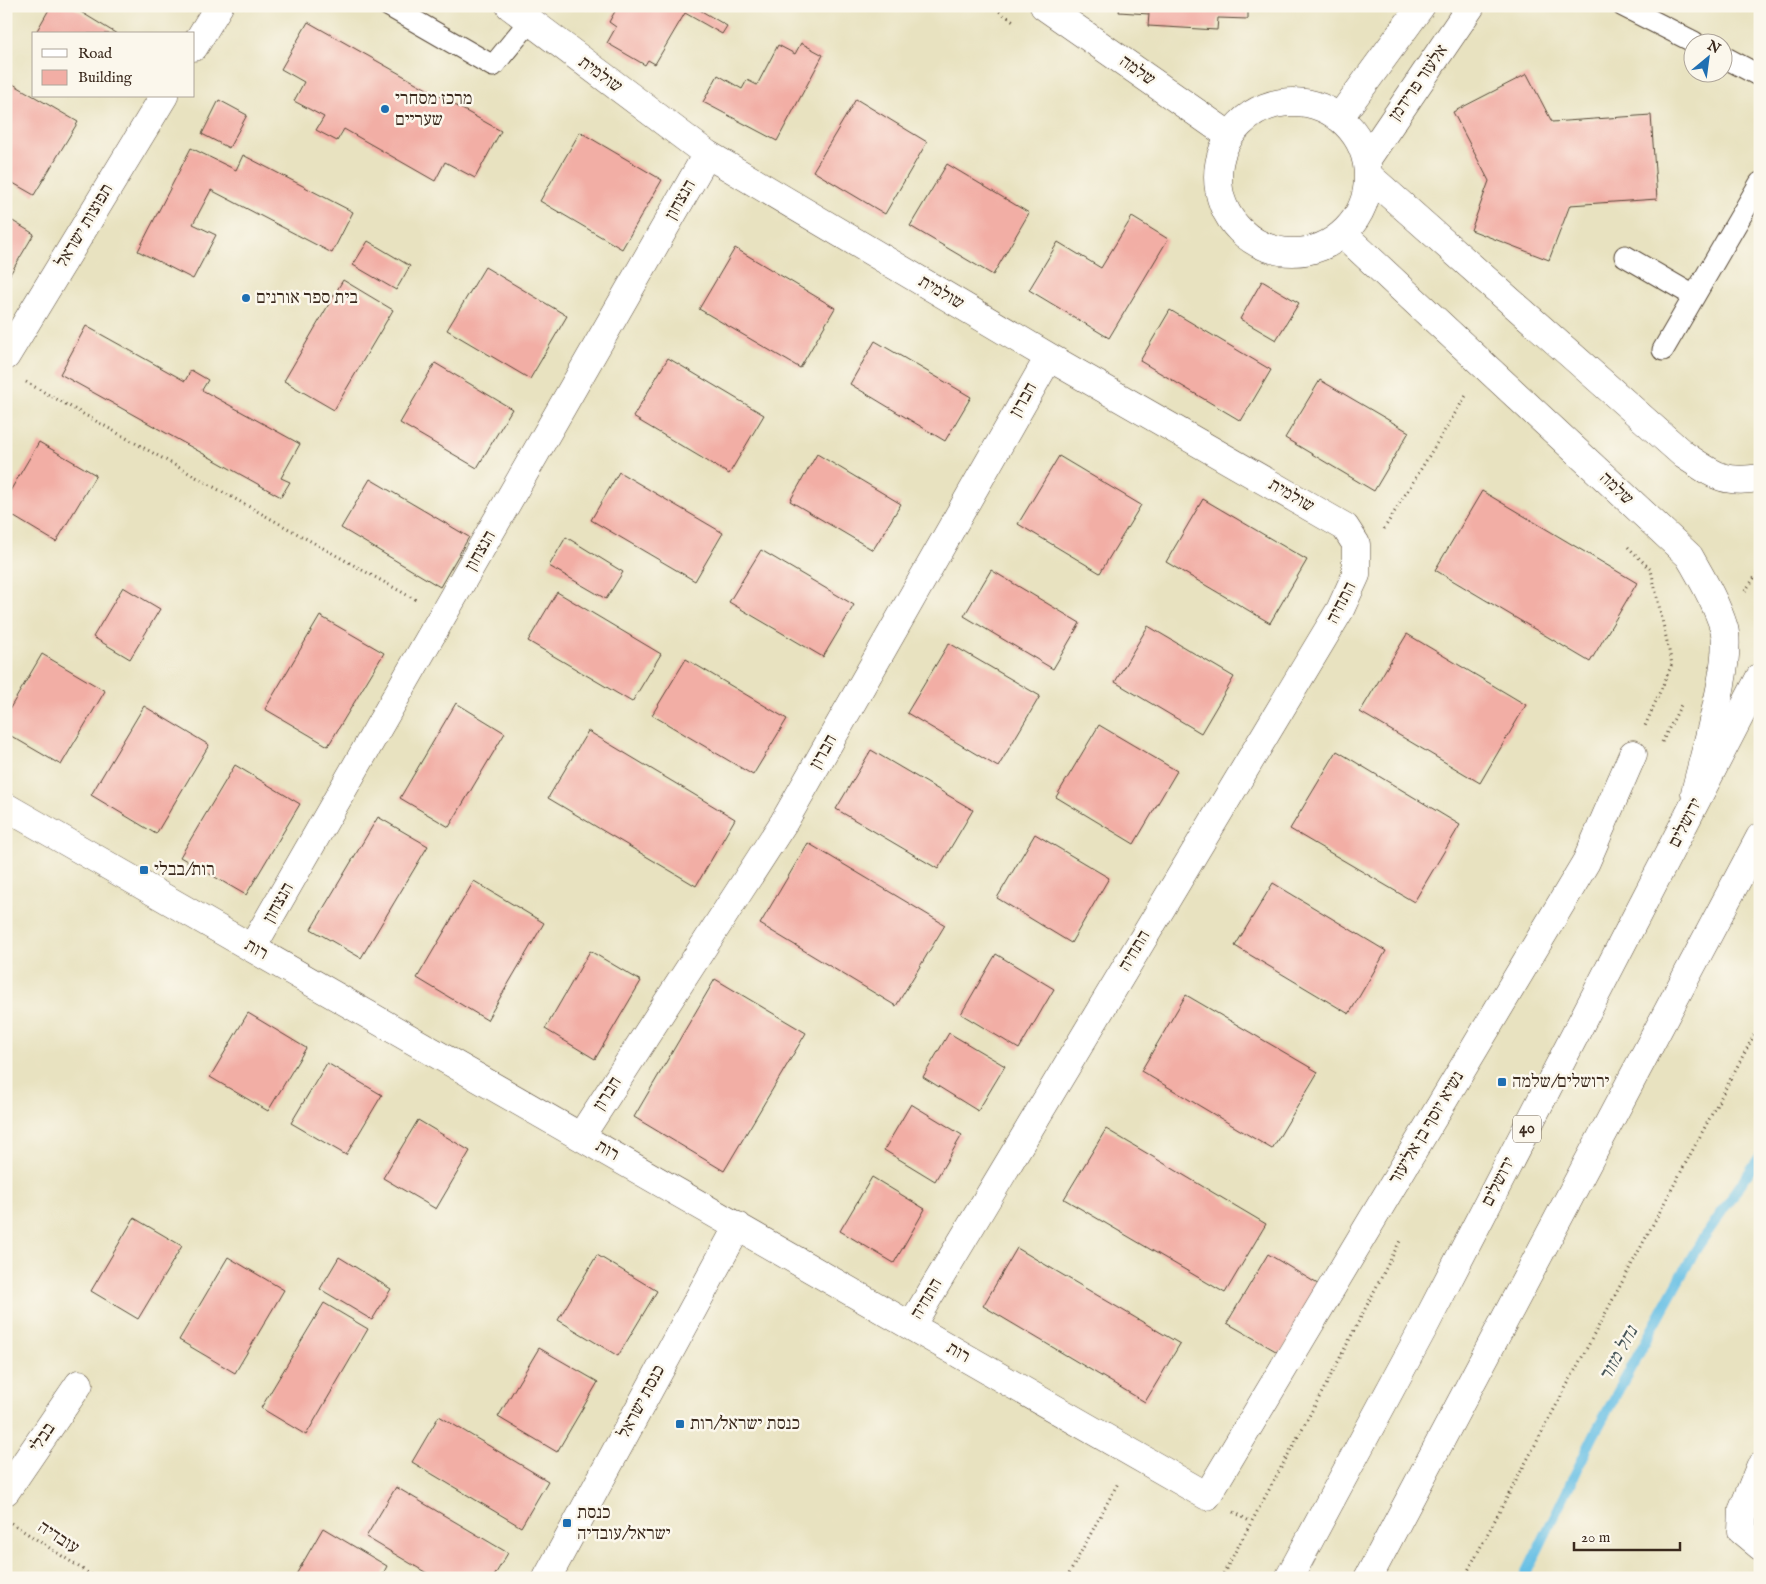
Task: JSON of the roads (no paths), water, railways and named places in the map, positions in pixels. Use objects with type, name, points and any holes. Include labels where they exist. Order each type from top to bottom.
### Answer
[{"type":"main road","points":[[195,45],[219,6]]},
{"type":"main road","name":"שלמה","points":[[1044,6],[1230,136]]},
{"type":"main road","points":[[1340,118],[1421,6]]},
{"type":"main road","name":"אלעזר פרידמן","points":[[1368,167],[1471,6]]},
{"type":"main road","name":"שולמית","points":[[520,14],[707,154],[1049,357],[1345,527],[1356,544],[1356,575]]},
{"type":"main road","name":"תפוצות ישראל","points":[[6,356],[163,98]]},
{"type":"main road","points":[[1298,101],[1324,108],[1340,118],[1359,140],[1368,167],[1366,198],[1357,218],[1343,234],[1322,247],[1315,249],[1299,252],[1275,250],[1253,241],[1235,225],[1222,204],[1217,182],[1220,157],[1230,136],[1248,116],[1272,104],[1298,101]]},
{"type":"main road","name":"הנצחון","points":[[252,948],[444,616],[707,154]]},
{"type":"main road","points":[[1368,167],[1684,455],[1720,478],[1746,480],[1760,478]]},
{"type":"main road","name":"שלמה","points":[[1343,234],[1689,556],[1709,591],[1724,630],[1724,663],[1689,818]]},
{"type":"main road","name":"חברון","points":[[581,1136],[784,822],[1049,357]]},
{"type":"main road","name":"התחיה","points":[[911,1326],[1340,610],[1356,575]]},
{"type":"main road","name":"ירושלים","points":[[1289,1578],[1434,1309],[1760,678]]},
{"type":"main road","name":"נשיא יוסף בן אליעזר","points":[[1208,1496],[1586,862],[1633,754]]},
{"type":"main road","name":"רות","points":[[6,807],[1208,1496]]},
{"type":"main road","points":[[1368,1578],[1753,855],[1760,837]]},
{"type":"main road","name":"כנסת ישראל","points":[[547,1578],[738,1226]]},
{"type":"main road","name":"בבלי","points":[[6,1491],[79,1384]]},
{"type":"main road","points":[[1760,1467],[1743,1510],[1742,1531],[1760,1546]]},
{"type":"lane","points":[[389,6],[493,66],[520,14]]},
{"type":"lane","points":[[1623,6],[1684,37]]},
{"type":"lane","points":[[1734,62],[1760,76]]},
{"type":"lane","points":[[1663,350],[1760,183]]},
{"type":"lane","points":[[1625,256],[1694,296]]},
{"type":"waterway","name":"נחל מזור","points":[[1524,1578],[1594,1435],[1695,1251],[1760,1156]]},
{"type":"place","name":"מרכז מסחרי שעריים","points":[[385,109]]},
{"type":"place","name":"בית ספר אורנים","points":[[246,298]]},
{"type":"place","name":"רות/בבלי","points":[[144,870]]},
{"type":"place","name":"ירושלים/שלמה","points":[[1502,1082]]},
{"type":"place","name":"כנסת ישראל/רות","points":[[680,1424]]},
{"type":"place","name":"כנסת ישראל/עובדיה","points":[[567,1523]]}]
